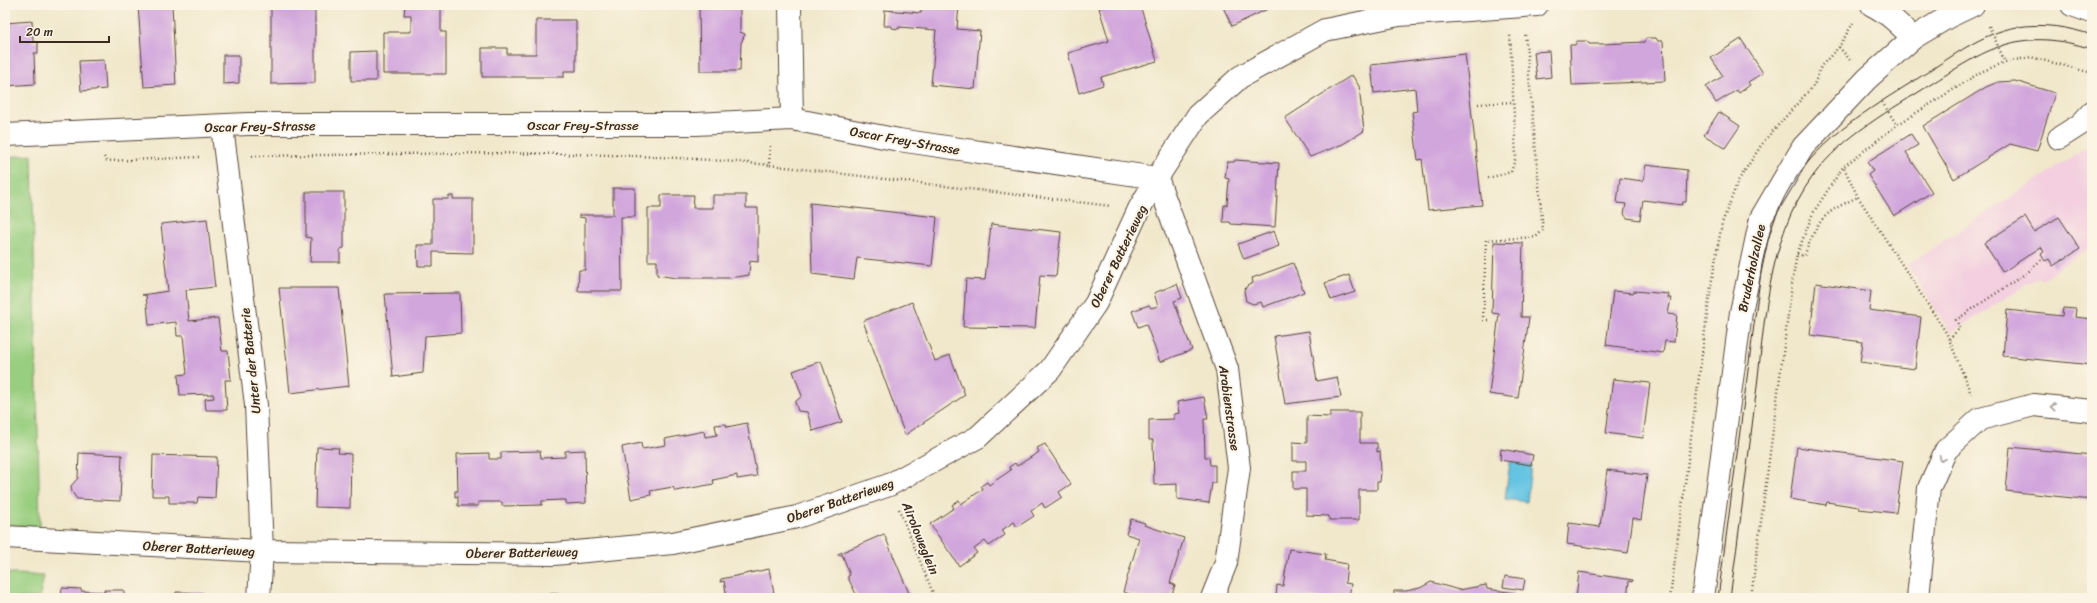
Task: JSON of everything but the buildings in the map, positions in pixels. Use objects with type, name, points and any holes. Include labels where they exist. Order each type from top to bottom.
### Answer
[{"type":"street","points":[[790,5],[792,119]]},
{"type":"street","points":[[1872,5],[1882,10],[1913,38]]},
{"type":"street","name":"Bruderholzallee","points":[[1703,598],[1741,312],[1761,218],[1802,146],[1866,79],[1913,38],[1948,17],[1973,5]]},
{"type":"street","points":[[2072,5],[2092,12]]},
{"type":"street","name":"Oberer Batterieweg","points":[[5,537],[262,551],[554,554],[673,543],[797,517],[889,485],[978,437],[1050,370],[1096,303],[1139,209],[1157,178],[1198,115],[1240,77],[1325,30],[1399,15],[1523,6]]},
{"type":"street","points":[[2059,138],[2081,124],[2092,112]]},
{"type":"street","name":"Oscar Frey-Strasse","points":[[5,135],[248,124],[688,124],[792,119],[899,140],[1157,178]]},
{"type":"street","name":"Unter der Batterie","points":[[222,126],[256,405],[262,551],[259,598]]},
{"type":"street","name":"Arabienstrasse","points":[[1157,178],[1227,369],[1239,468],[1226,563],[1212,598]]},
{"type":"street","points":[[1918,598],[1929,488],[1946,450],[1980,419],[2034,405],[2092,411]]},
{"type":"path","points":[[1488,178],[1511,172],[1516,157],[1513,102],[1523,6]]},
{"type":"path","points":[[1488,320],[1483,320],[1486,240],[1536,237],[1543,230],[1523,6]]},
{"type":"path","points":[[1988,23],[2005,62]]},
{"type":"path","points":[[1751,598],[1793,277],[1797,254],[1813,213],[1843,167],[1897,125],[1981,72],[2005,62],[2031,57],[2092,73]]},
{"type":"path","points":[[1478,104],[1513,102]]},
{"type":"path","points":[[769,165],[770,135],[792,119]]},
{"type":"path","points":[[226,156],[503,153],[695,157],[1139,209]]},
{"type":"path","points":[[1843,167],[1858,197],[1949,339],[1980,419]]},
{"type":"path","points":[[1797,254],[1804,256],[1817,224],[1833,208],[1858,197]]},
{"type":"path","points":[[1949,339],[1960,328],[1956,320],[2028,272],[2043,258]]},
{"type":"path","name":"Airoloweglein","points":[[889,485],[935,598]]},
{"type":"shaded area","points":[[2092,144],[2092,246],[2040,280],[2038,277],[1951,333],[1907,265]]},
{"type":"green space","points":[[32,155],[40,527],[5,525],[5,157]]},
{"type":"green space","points":[[5,573],[44,576],[39,598],[5,598]]},
{"type":"water","points":[[1510,462],[1531,465],[1527,502],[1505,499]]},
{"type":"tram line","points":[[1718,598],[1762,264],[1768,240],[1780,206],[1791,185],[1811,159],[1840,131],[1872,108],[1957,53],[1992,34],[2017,27],[2036,25],[2065,28],[2092,35]]},
{"type":"tram line","points":[[1730,598],[1770,284],[1786,228],[1797,201],[1813,176],[1838,148],[1868,124],[1972,59],[1990,50],[2026,40],[2046,40],[2092,49]]}]
